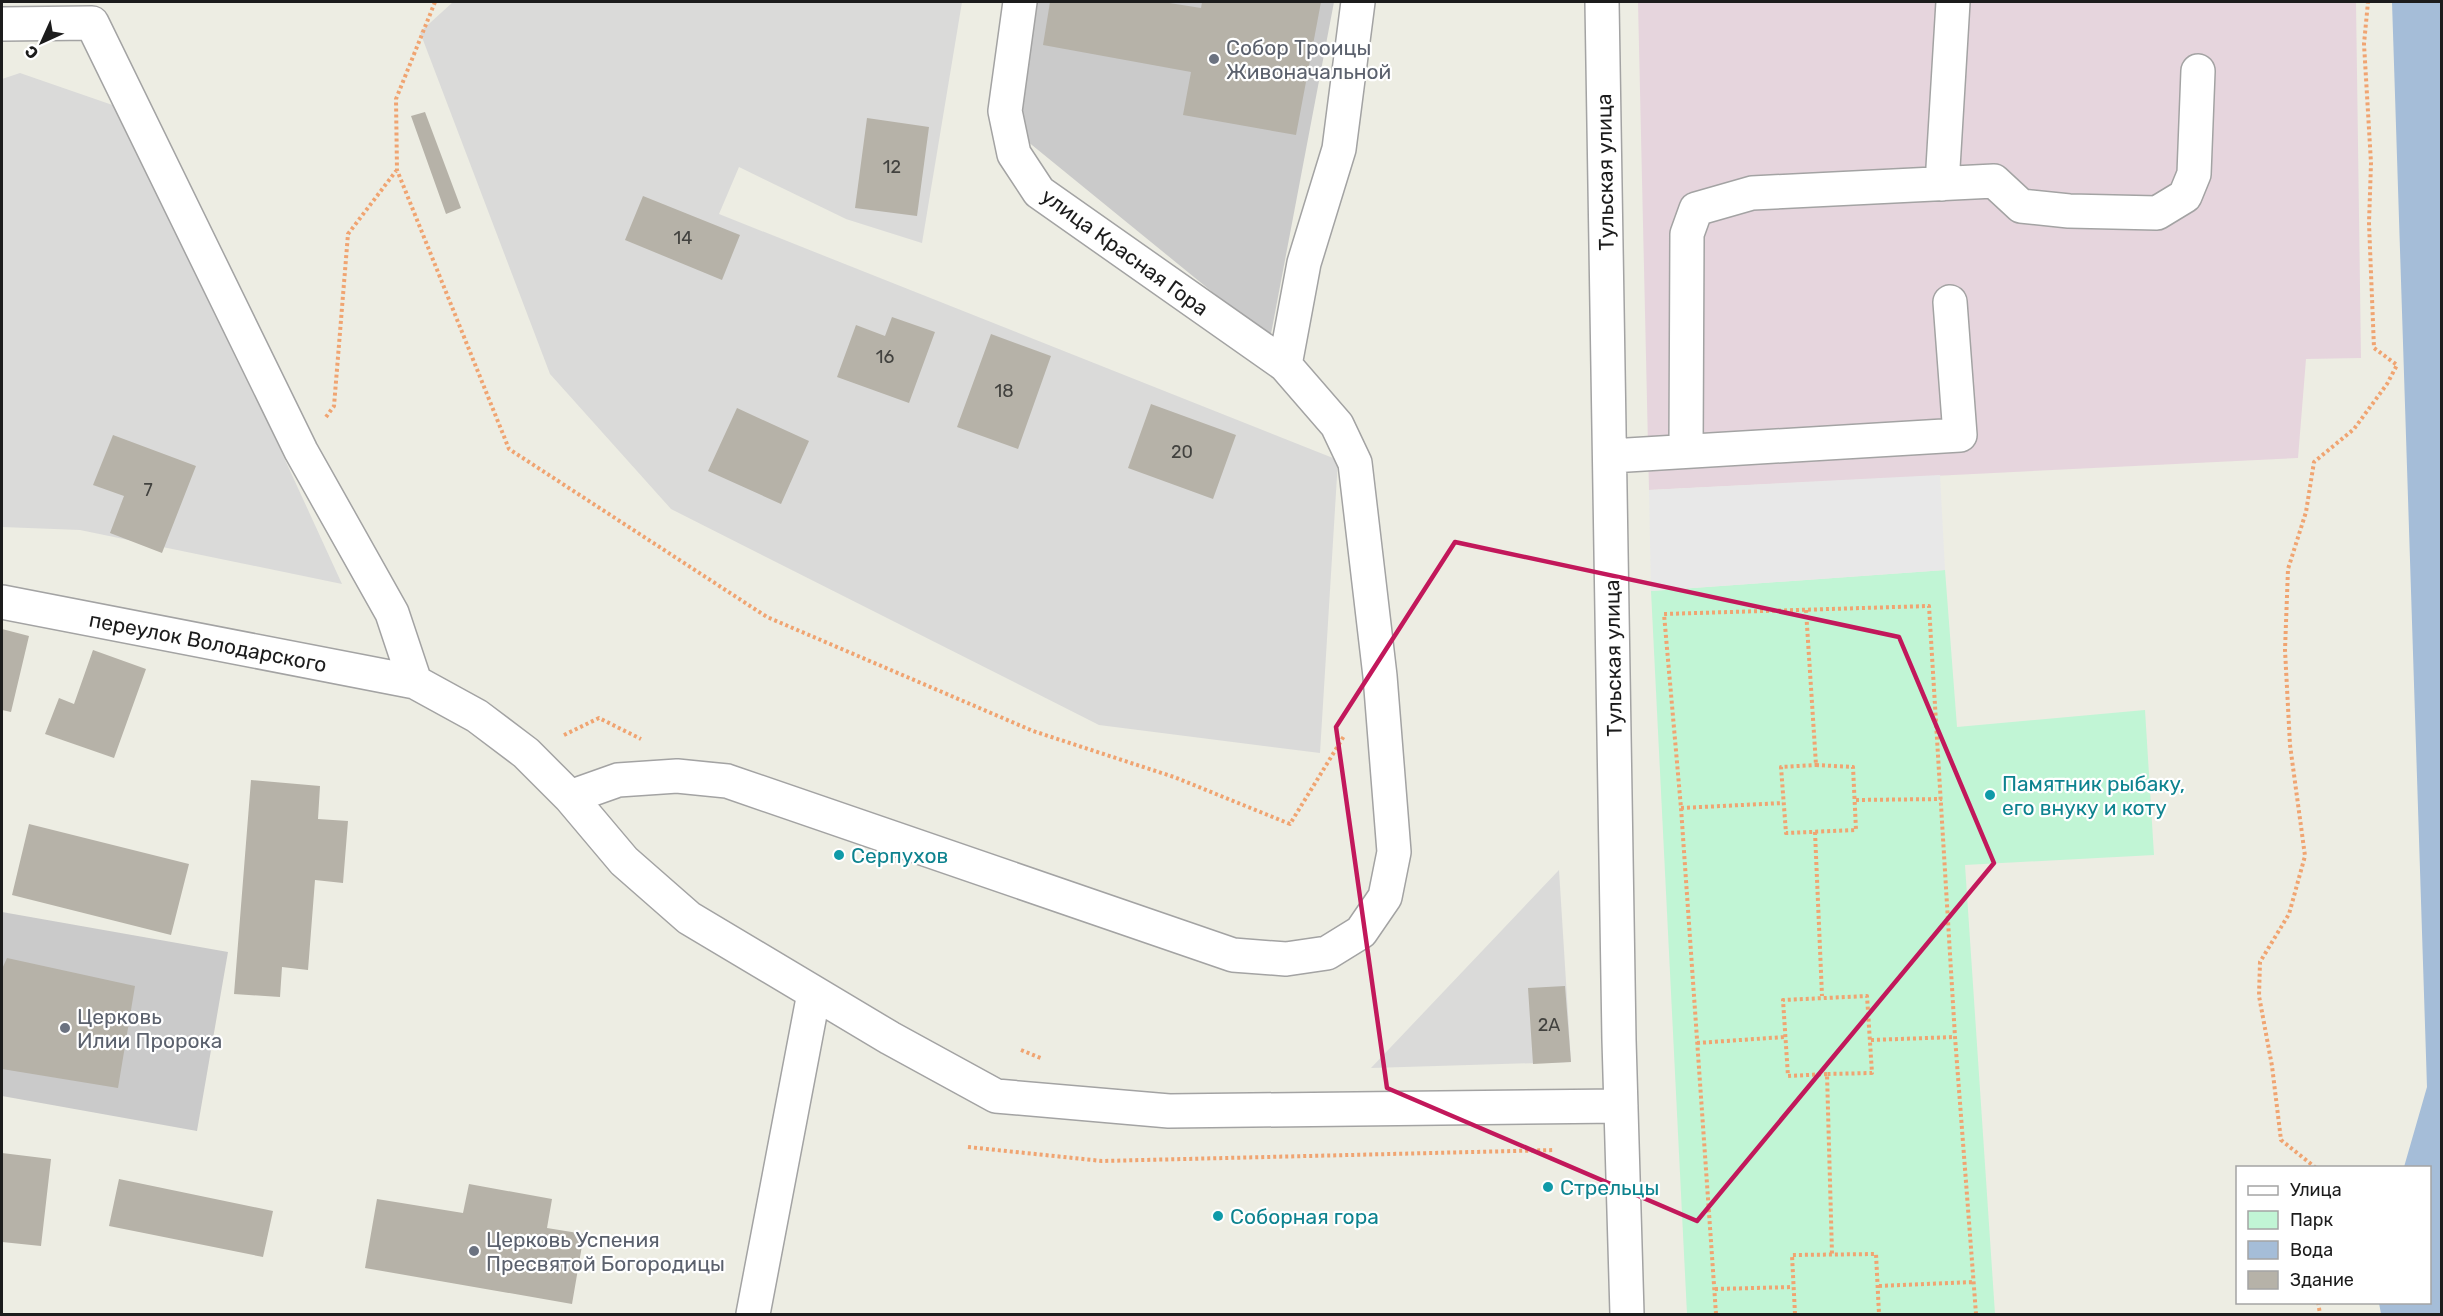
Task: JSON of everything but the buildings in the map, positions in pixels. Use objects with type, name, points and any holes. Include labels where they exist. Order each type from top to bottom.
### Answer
[{"type":"street","name":"улица Красная Гора","points":[[570,797],[618,780],[677,776],[727,781],[1233,955],[1286,959],[1327,953],[1361,932],[1385,897],[1394,852],[1380,676],[1355,463],[1337,425],[1285,365],[1039,192],[1014,154],[1005,111],[1020,2]]},
{"type":"street","points":[[1285,365],[1304,263],[1339,149],[1358,2]]},
{"type":"street","name":"Тульская улица","points":[[1602,2],[1621,1106],[1627,1314]]},
{"type":"street","points":[[1942,184],[1953,2]]},
{"type":"street","points":[[2,24],[92,23],[301,451],[392,613],[415,682]]},
{"type":"street","points":[[1686,450],[1687,234],[1696,209],[1752,193],[1995,181],[2021,206],[2069,212],[2157,213],[2185,196],[2194,174],[2198,71]]},
{"type":"street","points":[[1611,456],[1960,435],[1950,302]]},
{"type":"street","name":"переулок Володарского","points":[[2,602],[415,682],[477,716],[526,753],[570,797],[624,861],[689,918],[890,1038],[996,1096],[1169,1111],[1621,1106]]},
{"type":"street","points":[[753,1314],[814,993]]},
{"type":"path","points":[[435,2],[396,99],[397,170],[509,449],[767,617],[1033,730],[1174,777],[1290,824],[1344,735]]},
{"type":"path","points":[[2315,1166],[2281,1140],[2272,1065],[2259,996],[2260,962],[2289,914],[2305,856],[2290,745],[2285,650],[2288,569],[2306,512],[2314,462],[2354,429],[2397,365],[2374,348],[2369,223],[2371,163],[2364,44],[2368,2]]},
{"type":"path","points":[[301,451],[334,406],[348,234],[397,170]]},
{"type":"path","points":[[1716,1314],[1681,808],[1664,614],[1929,606],[1955,1037],[1976,1314]]},
{"type":"path","points":[[1806,610],[1816,765]]},
{"type":"path","points":[[1816,765],[1853,767],[1856,800],[1856,830],[1786,833],[1781,767],[1816,765]]},
{"type":"path","points":[[1856,800],[1942,799]]},
{"type":"path","points":[[1681,808],[1784,803]]},
{"type":"path","points":[[1815,832],[1822,996]]},
{"type":"path","points":[[1822,996],[1867,996],[1872,1073],[1788,1076],[1783,1000],[1822,996]]},
{"type":"path","points":[[1697,1043],[1784,1037]]},
{"type":"path","points":[[1871,1040],[1955,1037]]},
{"type":"path","points":[[1827,1074],[1832,1254]]},
{"type":"path","points":[[968,1147],[1102,1161],[1556,1150]]},
{"type":"path","points":[[1795,1314],[1792,1255],[1876,1254],[1879,1314]]},
{"type":"path","points":[[1879,1286],[1974,1282]]},
{"type":"path","points":[[1715,1289],[1793,1287]]},
{"type":"highlighted area","points":[[1455,542],[1899,637],[1994,863],[1697,1221],[1387,1088],[1336,727]]},
{"type":"shaded area","points":[[453,2],[962,2],[922,243],[846,219],[739,167],[719,214],[1338,460],[1320,753],[1099,725],[671,509],[550,374],[420,32]]},
{"type":"shaded area","points":[[1035,2],[1334,2],[1270,339],[1016,132]]},
{"type":"shaded area","points":[[1638,2],[2356,2],[2361,358],[2306,359],[2298,458],[1649,490]]},
{"type":"shaded area","points":[[20,73],[124,109],[342,584],[80,530],[2,527],[2,79]]},
{"type":"shaded area","points":[[1940,475],[1945,570],[1651,591],[1649,490]]},
{"type":"shaded area","points":[[1559,870],[1571,1062],[1371,1068]]},
{"type":"shaded area","points":[[2,912],[228,952],[197,1131],[2,1096]]},
{"type":"green space","points":[[1945,570],[1957,727],[2145,710],[2154,855],[1965,865],[1995,1314],[1687,1314],[1651,591]]},
{"type":"water","points":[[2392,2],[2442,2],[2441,1314],[2381,1314],[2379,1304],[2431,1304],[2431,1166],[2404,1166],[2427,1087]]},
{"type":"place","name":"Собор Троицы Живоначальной","points":[[1214,59]]},
{"type":"place","name":"Памятник рыбаку, его внуку и коту","points":[[1990,795]]},
{"type":"place","name":"Серпухов","points":[[839,855]]},
{"type":"place","name":"Церковь Илии Пророка","points":[[65,1028]]},
{"type":"place","name":"Стрельцы","points":[[1548,1187]]},
{"type":"place","name":"Соборная гора","points":[[1218,1216]]},
{"type":"place","name":"Церковь Успения Пресвятой Богородицы","points":[[474,1251]]}]
